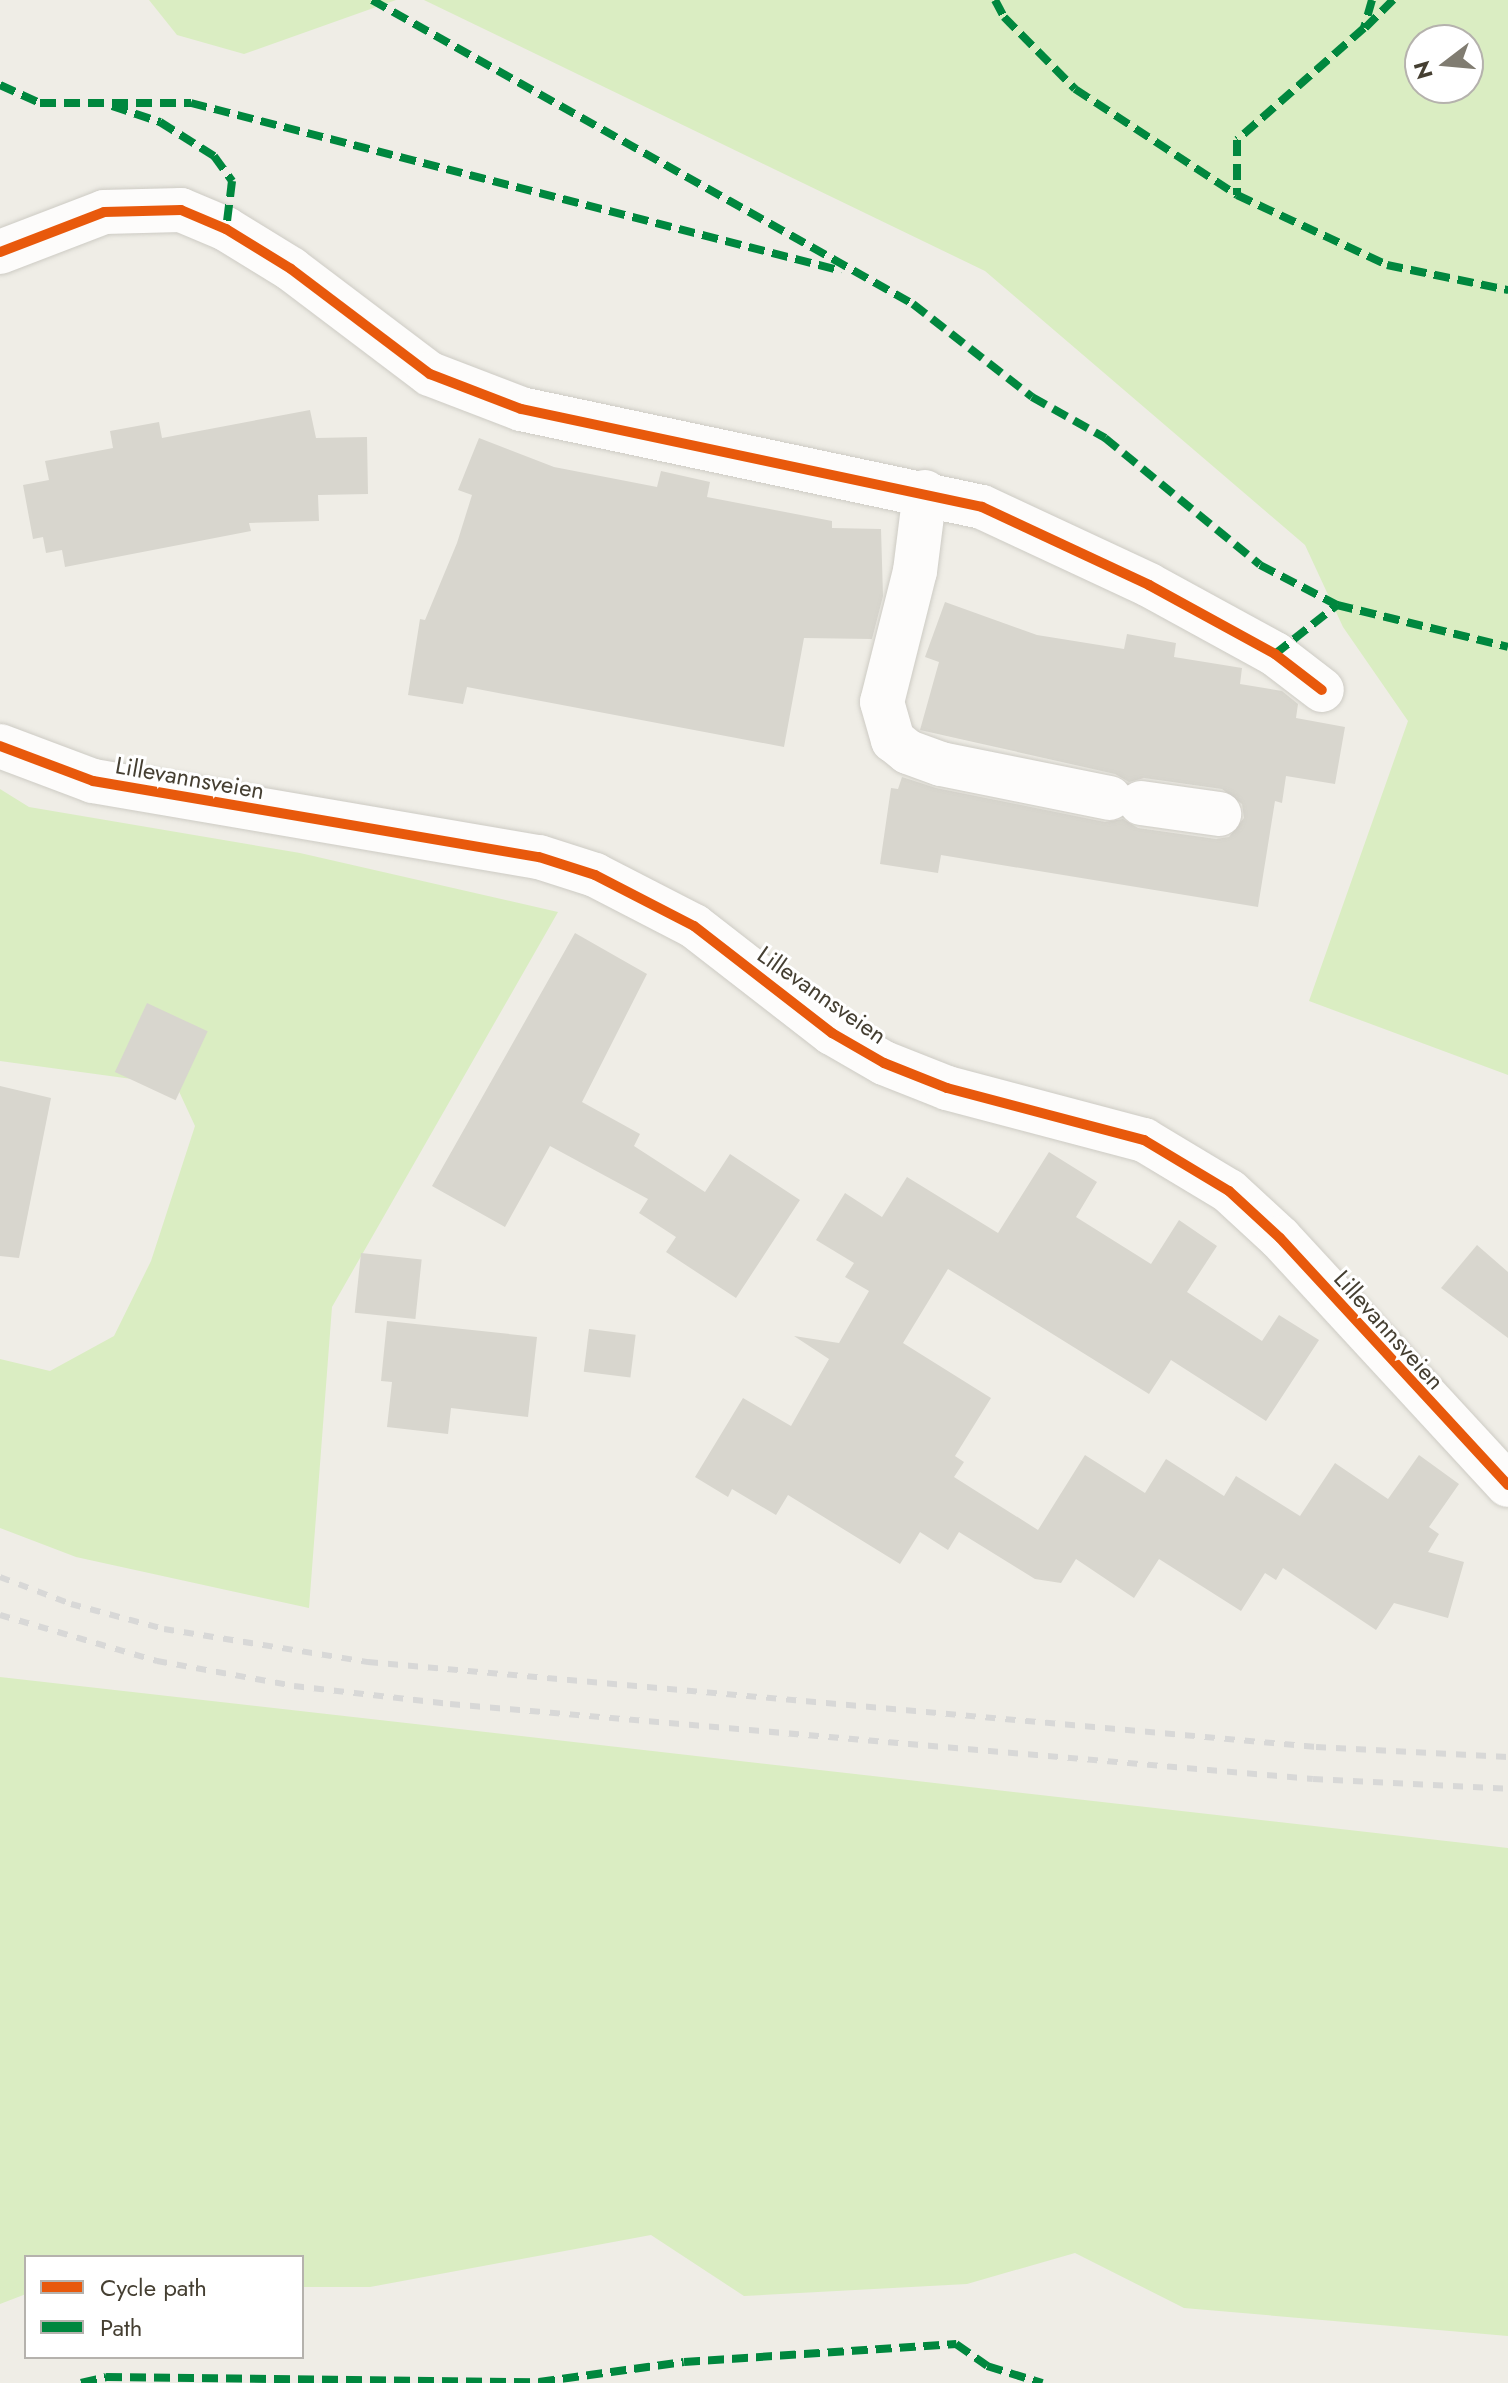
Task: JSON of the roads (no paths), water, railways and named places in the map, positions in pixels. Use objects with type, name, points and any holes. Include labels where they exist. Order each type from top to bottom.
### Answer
[{"type":"street","points":[[0,252],[104,212],[181,210],[226,229],[291,269],[430,374],[521,409],[925,492],[982,507],[1052,536],[1275,654],[1322,690]]},
{"type":"street","points":[[925,492],[915,571],[882,702],[893,740],[908,752],[941,764],[1125,800],[1219,814]]},
{"type":"street","name":"Lillevannsveien","points":[[0,746],[93,781],[539,857],[595,875],[694,926],[832,1033],[884,1063],[947,1088],[1144,1140],[1229,1191],[1280,1238],[1508,1485]]},
{"type":"railway","points":[[0,1577],[71,1604],[164,1629],[368,1662],[1316,1747],[1508,1757]]},
{"type":"railway","points":[[0,1615],[157,1661],[294,1686],[450,1704],[1313,1779],[1508,1789]]}]
